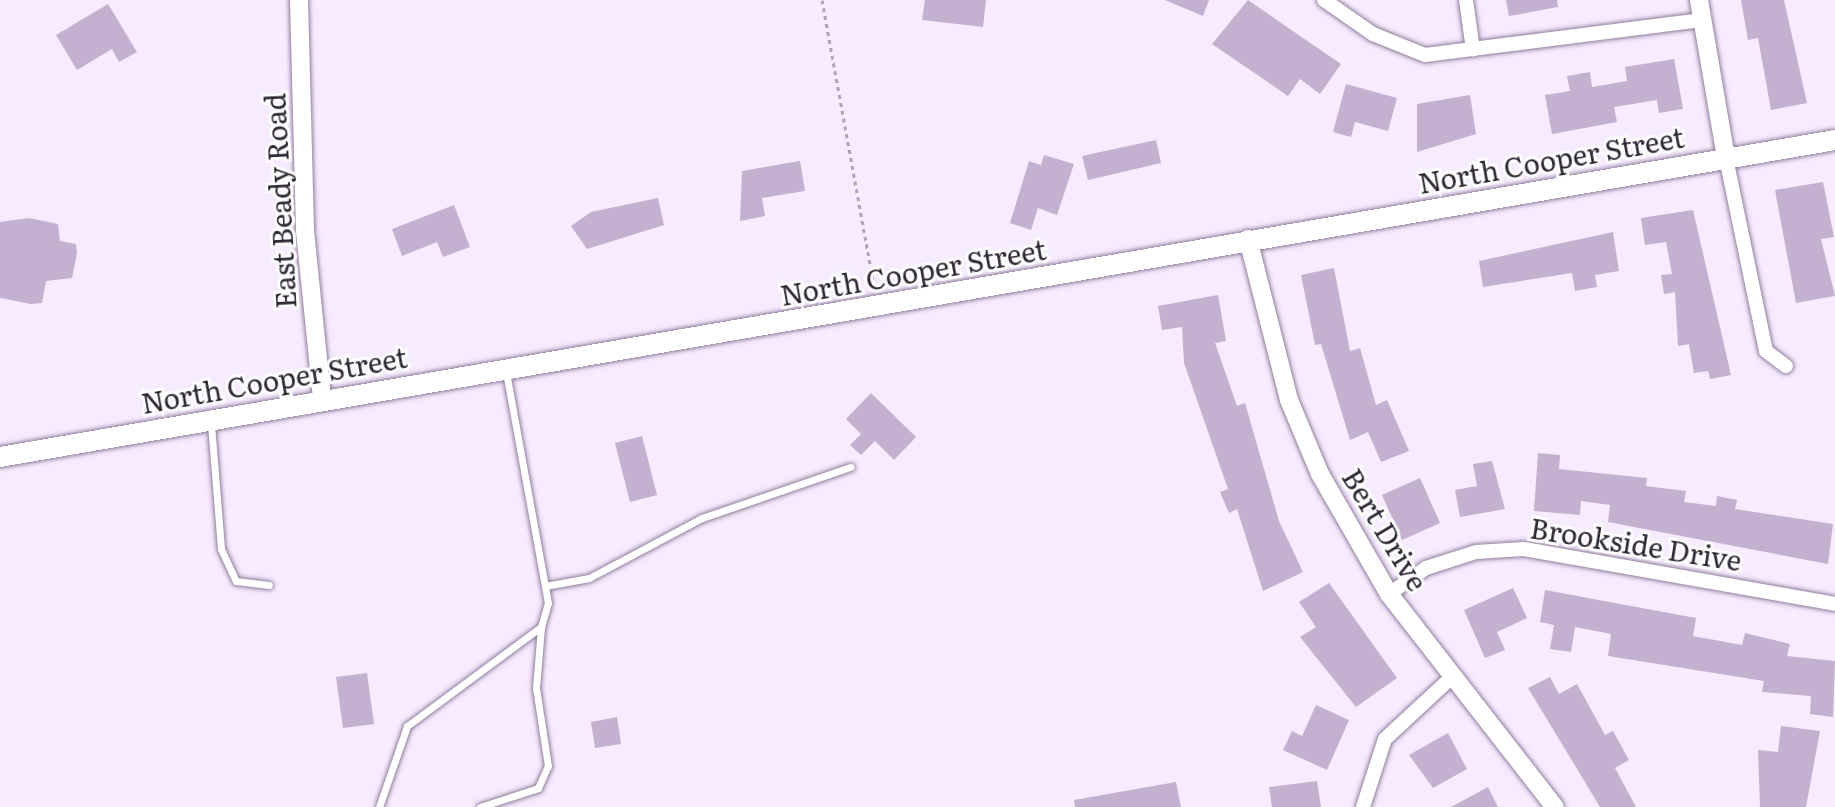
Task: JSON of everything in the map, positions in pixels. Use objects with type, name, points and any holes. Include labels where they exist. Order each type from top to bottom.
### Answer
[{"type":"main road","name":"North Cooper Street","points":[[0,457],[211,417],[877,307],[1248,239],[1835,140]]},
{"type":"street","name":"East Beady Road","points":[[299,0],[305,231],[322,399]]},
{"type":"street","points":[[1324,0],[1373,34],[1425,55],[1702,20]]},
{"type":"street","points":[[1466,0],[1473,50]]},
{"type":"street","points":[[1699,0],[1726,158],[1766,351],[1786,366]]},
{"type":"street","name":"Bert Drive","points":[[1248,239],[1289,400],[1320,474],[1389,594],[1555,807]]},
{"type":"street","name":"Brookside Drive","points":[[1389,594],[1426,568],[1476,552],[1524,549],[1835,604]]},
{"type":"street","points":[[1363,807],[1385,739],[1454,675]]},
{"type":"lane","points":[[480,807],[538,788],[548,766],[536,688],[545,586],[505,368]]},
{"type":"lane","points":[[211,417],[221,549],[236,581],[269,585]]},
{"type":"lane","points":[[545,586],[589,578],[702,518],[850,467]]},
{"type":"lane","points":[[379,807],[407,726],[541,627]]},
{"type":"path","points":[[822,0],[877,307]]},
{"type":"building","points":[[925,0],[986,0],[983,27],[922,20]]},
{"type":"building","points":[[1165,0],[1209,0],[1203,16]]},
{"type":"building","points":[[1248,0],[1341,64],[1320,94],[1300,79],[1288,96],[1212,44]]},
{"type":"building","points":[[1506,0],[1557,0],[1558,7],[1509,16]]},
{"type":"building","points":[[1741,0],[1784,0],[1807,103],[1771,110],[1758,38],[1748,40]]},
{"type":"building","points":[[108,4],[137,52],[119,62],[112,49],[77,70],[56,35]]},
{"type":"building","points":[[1674,59],[1683,109],[1659,113],[1657,100],[1614,107],[1617,122],[1552,134],[1545,95],[1570,91],[1567,76],[1590,72],[1592,87],[1627,81],[1625,67]]},
{"type":"building","points":[[1346,84],[1397,98],[1388,131],[1355,122],[1351,137],[1333,132]]},
{"type":"building","points":[[1470,95],[1476,134],[1417,152],[1417,104]]},
{"type":"building","points":[[1156,140],[1161,163],[1088,180],[1082,156]]},
{"type":"building","points":[[1044,155],[1074,164],[1057,215],[1038,208],[1031,230],[1010,223],[1029,161],[1041,165]]},
{"type":"building","points":[[800,161],[805,191],[762,198],[765,216],[740,221],[742,171]]},
{"type":"building","points":[[1823,182],[1834,237],[1821,239],[1835,296],[1796,303],[1775,190]]},
{"type":"building","points":[[658,198],[664,225],[587,249],[571,226],[591,212]]},
{"type":"building","points":[[454,205],[470,247],[443,257],[437,242],[402,256],[392,229]]},
{"type":"building","points":[[1693,210],[1731,375],[1710,379],[1708,371],[1694,373],[1689,344],[1678,346],[1675,292],[1664,294],[1661,275],[1672,274],[1666,242],[1645,245],[1641,218]]},
{"type":"building","points":[[29,218],[58,224],[60,241],[76,244],[77,253],[72,278],[46,281],[42,303],[31,304],[0,298],[0,222]]},
{"type":"building","points":[[1613,232],[1619,271],[1595,275],[1597,287],[1575,291],[1572,273],[1483,287],[1479,261]]},
{"type":"building","points":[[1334,268],[1350,351],[1360,348],[1376,405],[1387,400],[1409,451],[1381,462],[1368,432],[1350,440],[1321,344],[1315,345],[1301,275]]},
{"type":"building","points":[[1218,295],[1226,341],[1215,343],[1237,406],[1245,403],[1279,521],[1303,572],[1263,591],[1237,509],[1229,513],[1220,492],[1228,489],[1184,363],[1182,327],[1162,330],[1158,306]]},
{"type":"building","points":[[871,393],[916,437],[894,460],[875,441],[861,455],[850,445],[861,434],[846,419]]},
{"type":"building","points":[[642,436],[657,495],[630,502],[615,443]]},
{"type":"building","points":[[1538,453],[1560,455],[1559,469],[1647,478],[1646,486],[1686,491],[1684,502],[1716,506],[1717,496],[1737,500],[1735,509],[1833,524],[1828,564],[1608,522],[1610,505],[1581,501],[1580,515],[1534,511]]},
{"type":"building","points":[[1492,461],[1505,509],[1460,517],[1455,490],[1477,486],[1473,464]]},
{"type":"building","points":[[1420,478],[1440,523],[1402,540],[1382,495]]},
{"type":"building","points":[[1329,583],[1397,678],[1356,707],[1300,637],[1316,627],[1299,602]]},
{"type":"building","points":[[1513,588],[1527,618],[1497,632],[1505,650],[1485,658],[1464,610]]},
{"type":"building","points":[[1545,590],[1696,618],[1693,636],[1742,645],[1745,633],[1790,644],[1787,656],[1835,661],[1833,717],[1810,714],[1811,696],[1762,692],[1764,681],[1608,656],[1611,634],[1575,627],[1571,652],[1550,649],[1554,625],[1540,622]]},
{"type":"building","points":[[367,673],[374,724],[343,728],[336,677]]},
{"type":"building","points":[[1550,677],[1559,694],[1577,684],[1605,735],[1613,731],[1629,760],[1615,768],[1636,807],[1600,807],[1528,688]]},
{"type":"building","points":[[1316,705],[1349,720],[1327,770],[1283,750],[1292,731],[1302,736]]},
{"type":"building","points":[[617,717],[621,744],[595,748],[591,722]]},
{"type":"building","points":[[1781,726],[1820,731],[1806,807],[1760,807],[1758,750],[1778,752]]},
{"type":"building","points":[[1448,733],[1467,769],[1433,788],[1409,755]]},
{"type":"building","points":[[1317,781],[1321,807],[1272,807],[1269,787]]},
{"type":"building","points":[[1176,782],[1181,807],[1075,807],[1074,800]]},
{"type":"building","points":[[1488,787],[1498,807],[1451,807]]}]
